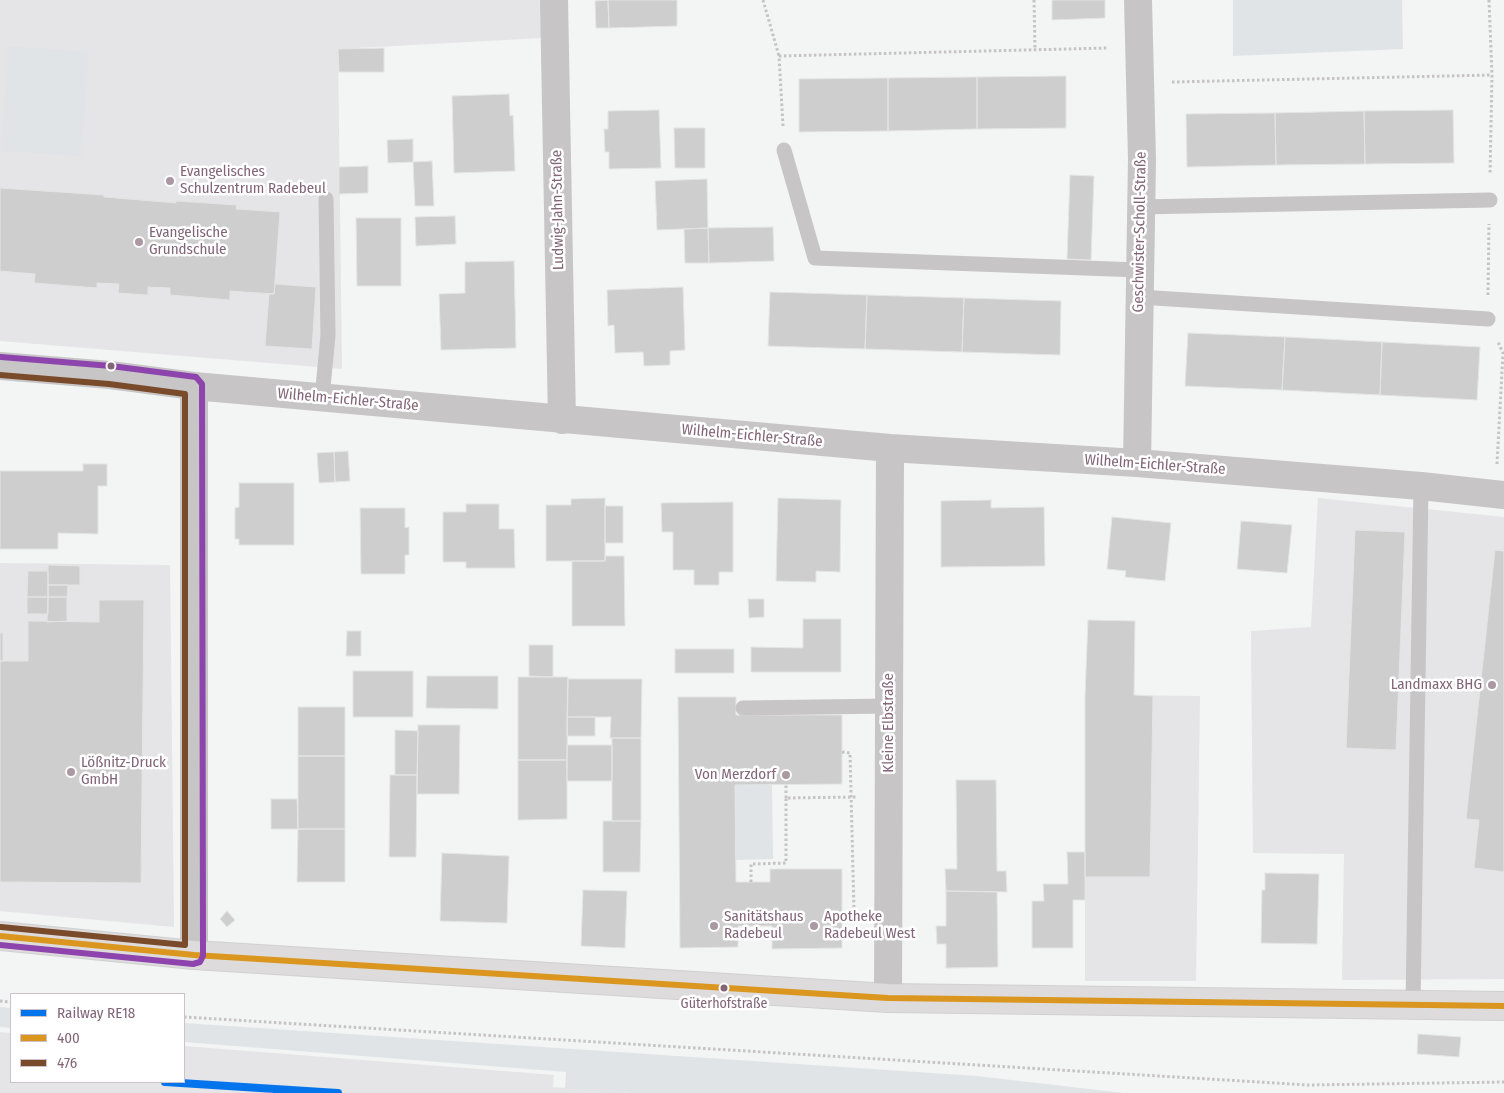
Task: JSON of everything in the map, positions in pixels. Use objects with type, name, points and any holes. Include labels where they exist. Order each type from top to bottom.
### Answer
[{"type":"street","name":"Ludwig-Jahn-Straße","points":[[554,0],[562,420]]},
{"type":"street","name":"Geschwister-Scholl-Straße","points":[[1137,463],[1142,159],[1138,0]]},
{"type":"street","name":"Wilhelm-Eichler-Straße","points":[[0,366],[110,375],[194,386],[562,420],[890,448],[1137,463],[1421,486],[1500,495]]},
{"type":"street","points":[[194,386],[194,955]]},
{"type":"street","name":"Kleine Elbstraße","points":[[888,998],[890,448]]},
{"type":"street","points":[[0,936],[194,955],[888,998],[1504,1006]]},
{"type":"lane","points":[[784,150],[815,258],[1139,270]]},
{"type":"lane","points":[[322,398],[328,335],[326,198]]},
{"type":"lane","points":[[1140,207],[1490,200]]},
{"type":"lane","points":[[1139,297],[1488,319]]},
{"type":"lane","points":[[1413,1005],[1421,486]]},
{"type":"lane","points":[[743,708],[889,706]]},
{"type":"path","points":[[763,0],[779,56],[784,150]]},
{"type":"path","points":[[1034,0],[1035,49]]},
{"type":"path","points":[[1489,0],[1492,75],[1488,319],[1503,353],[1500,495]]},
{"type":"path","points":[[779,56],[1138,48]]},
{"type":"path","points":[[1139,83],[1492,75]]},
{"type":"path","points":[[786,798],[851,797],[850,752],[842,752]]},
{"type":"path","points":[[751,882],[751,864],[786,863],[786,784]]},
{"type":"path","points":[[185,1017],[1308,1085],[1504,1082]]},
{"type":"shaded area","name":"Evangelisches Schulzentrum Radebeul","points":[[0,0],[541,0],[542,38],[338,49],[342,369],[0,341]]},
{"type":"shaded area","points":[[1233,0],[1402,0],[1403,49],[1233,56]]},
{"type":"shaded area","points":[[8,46],[89,52],[81,156],[1,151]]},
{"type":"shaded area","points":[[1318,498],[1504,517],[1504,979],[1342,980],[1344,854],[1253,853],[1251,631],[1311,627]]},
{"type":"shaded area","name":"Lößnitz-Druck GmbH","points":[[0,563],[170,565],[174,927],[0,911]]},
{"type":"shaded area","points":[[1085,695],[1200,696],[1196,981],[1085,981]]},
{"type":"shaded area","points":[[772,784],[773,859],[736,860],[735,785]]},
{"type":"shaded area","points":[[0,1007],[10,1008],[10,1028],[0,1027]]},
{"type":"shaded area","points":[[185,1023],[977,1076],[1124,1093],[632,1093],[565,1089],[566,1072],[185,1042]]},
{"type":"shaded area","points":[[0,1032],[10,1033],[10,1083],[185,1083],[185,1046],[554,1075],[553,1087],[632,1093],[0,1093]]},
{"type":"building","points":[[608,0],[677,0],[677,26],[609,28]]},
{"type":"building","points":[[608,0],[609,28],[596,28],[595,1]]},
{"type":"building","points":[[1052,0],[1105,0],[1105,18],[1052,20]]},
{"type":"building","points":[[384,48],[384,72],[339,72],[338,49]]},
{"type":"building","points":[[1066,76],[1066,128],[977,129],[977,77]]},
{"type":"building","points":[[977,77],[977,129],[888,131],[888,78]]},
{"type":"building","points":[[888,78],[888,131],[799,132],[799,79]]},
{"type":"building","points":[[509,94],[510,116],[513,115],[515,171],[454,173],[452,96]]},
{"type":"building","points":[[659,110],[661,168],[609,169],[609,152],[605,152],[604,129],[608,129],[608,111]]},
{"type":"building","points":[[1453,110],[1454,163],[1365,164],[1364,111]]},
{"type":"building","points":[[1364,111],[1365,164],[1276,165],[1275,113]]},
{"type":"building","points":[[1275,113],[1276,165],[1187,167],[1186,114]]},
{"type":"building","points":[[674,128],[705,128],[705,168],[675,168]]},
{"type":"building","points":[[413,139],[413,162],[388,163],[387,140]]},
{"type":"building","points":[[432,161],[434,206],[415,206],[413,162]]},
{"type":"building","points":[[368,166],[368,193],[339,194],[339,167]]},
{"type":"building","points":[[1070,175],[1094,176],[1091,260],[1067,259]]},
{"type":"building","points":[[707,179],[708,228],[657,230],[655,181]]},
{"type":"building","name":"Evangelische Grundschule","points":[[0,188],[104,195],[104,197],[176,203],[176,201],[237,205],[236,209],[280,212],[274,294],[230,291],[230,300],[170,295],[170,288],[148,287],[148,295],[118,293],[119,284],[97,283],[97,288],[34,283],[35,274],[0,271]]},
{"type":"building","points":[[455,216],[456,244],[416,246],[415,217]]},
{"type":"building","points":[[356,218],[401,218],[401,286],[357,286]]},
{"type":"building","points":[[773,227],[774,261],[709,263],[708,228]]},
{"type":"building","points":[[708,228],[709,263],[685,263],[684,229]]},
{"type":"building","points":[[514,261],[516,348],[441,350],[439,294],[465,293],[465,262]]},
{"type":"building","points":[[275,284],[316,287],[312,349],[265,346],[269,294],[274,294]]},
{"type":"building","points":[[683,287],[685,350],[670,351],[670,365],[644,366],[643,352],[615,353],[614,325],[608,326],[607,290]]},
{"type":"building","points":[[770,292],[867,295],[865,349],[768,346]]},
{"type":"building","points":[[867,295],[964,298],[962,352],[865,349]]},
{"type":"building","points":[[964,298],[1061,301],[1060,355],[962,352]]},
{"type":"building","points":[[1188,333],[1285,337],[1282,390],[1185,386]]},
{"type":"building","points":[[1285,337],[1382,342],[1380,395],[1282,390]]},
{"type":"building","points":[[1382,342],[1480,347],[1477,400],[1380,395]]},
{"type":"building","points":[[348,451],[350,481],[335,482],[334,452]]},
{"type":"building","points":[[334,452],[335,482],[319,483],[317,453]]},
{"type":"building","points":[[83,464],[107,464],[107,486],[98,486],[98,534],[58,533],[58,549],[0,549],[0,471],[83,471]]},
{"type":"building","points":[[239,483],[294,483],[294,545],[239,545],[239,539],[235,539],[235,508],[239,507]]},
{"type":"building","points":[[605,498],[605,561],[546,561],[546,505],[571,505],[571,499]]},
{"type":"building","points":[[778,498],[841,500],[840,572],[816,571],[816,582],[776,581]]},
{"type":"building","points":[[991,500],[991,508],[1044,507],[1045,566],[941,567],[941,501]]},
{"type":"building","points":[[733,502],[733,572],[719,572],[719,585],[694,585],[694,570],[673,570],[673,532],[662,532],[661,503]]},
{"type":"building","points":[[466,504],[499,504],[499,529],[514,529],[515,568],[466,568],[466,562],[443,562],[443,512],[466,512]]},
{"type":"building","points":[[605,506],[623,506],[623,543],[605,543]]},
{"type":"building","points":[[360,508],[405,508],[405,528],[409,527],[409,555],[405,555],[405,574],[361,574]]},
{"type":"building","points":[[1112,517],[1171,523],[1165,581],[1125,577],[1126,571],[1107,569]]},
{"type":"building","points":[[1241,521],[1292,525],[1287,573],[1237,569]]},
{"type":"building","points":[[1355,530],[1405,532],[1396,750],[1346,748]]},
{"type":"building","name":"Landmaxx BHG","points":[[1495,550],[1504,551],[1504,872],[1474,868],[1479,820],[1466,819]]},
{"type":"building","points":[[606,556],[624,556],[625,626],[572,626],[572,561],[605,561]]},
{"type":"building","points":[[48,565],[80,566],[80,585],[48,585]]},
{"type":"building","points":[[28,571],[48,571],[48,597],[27,597]]},
{"type":"building","points":[[48,585],[68,585],[67,597],[48,597]]},
{"type":"building","points":[[27,597],[48,597],[48,614],[27,614]]},
{"type":"building","points":[[48,597],[67,597],[67,621],[47,622]]},
{"type":"building","points":[[748,599],[764,599],[764,617],[749,618]]},
{"type":"building","name":"Lößnitz-Druck GmbH","points":[[99,600],[144,600],[141,883],[0,882],[0,661],[28,661],[28,621],[99,622]]},
{"type":"building","points":[[803,619],[841,619],[841,672],[751,672],[751,647],[803,648]]},
{"type":"building","points":[[1088,620],[1135,621],[1134,695],[1153,696],[1150,877],[1085,877],[1085,695]]},
{"type":"building","points":[[347,631],[361,631],[361,656],[346,656]]},
{"type":"building","points":[[0,633],[3,633],[3,661],[0,661]]},
{"type":"building","points":[[529,645],[553,645],[553,677],[529,676]]},
{"type":"building","points":[[675,649],[734,649],[734,673],[675,673]]},
{"type":"building","points":[[353,671],[413,671],[413,717],[353,717]]},
{"type":"building","points":[[427,676],[498,676],[498,709],[426,708]]},
{"type":"building","points":[[518,677],[568,677],[567,760],[518,760]]},
{"type":"building","points":[[568,679],[642,679],[641,738],[610,738],[611,717],[567,717]]},
{"type":"building","points":[[678,697],[736,697],[736,715],[842,715],[842,784],[735,785],[736,882],[770,882],[770,869],[842,869],[842,948],[772,949],[772,926],[738,926],[738,947],[680,948]]},
{"type":"building","points":[[298,707],[345,707],[345,756],[298,756]]},
{"type":"building","points":[[567,717],[595,717],[595,736],[567,736]]},
{"type":"building","points":[[418,725],[460,725],[459,794],[417,794]]},
{"type":"building","points":[[395,730],[418,731],[417,775],[395,775]]},
{"type":"building","points":[[612,738],[641,738],[641,821],[612,821]]},
{"type":"building","points":[[567,745],[612,745],[612,781],[567,781]]},
{"type":"building","points":[[298,756],[345,756],[345,829],[298,829]]},
{"type":"building","points":[[518,760],[567,760],[567,819],[518,820]]},
{"type":"building","points":[[390,775],[417,775],[416,857],[389,857]]},
{"type":"building","points":[[956,780],[996,780],[997,871],[1006,871],[1007,892],[946,891],[945,869],[957,869]]},
{"type":"building","points":[[271,799],[297,799],[298,829],[271,829]]},
{"type":"building","points":[[603,821],[641,821],[640,872],[603,872]]},
{"type":"building","points":[[298,829],[345,829],[345,882],[297,882]]},
{"type":"building","points":[[1067,852],[1085,852],[1085,900],[1073,900],[1073,948],[1032,948],[1032,901],[1044,901],[1043,884],[1068,884]]},
{"type":"building","points":[[442,853],[509,856],[507,923],[440,921]]},
{"type":"building","points":[[1265,873],[1319,874],[1317,944],[1261,943],[1262,890],[1265,890]]},
{"type":"building","points":[[583,890],[627,891],[625,948],[581,946]]},
{"type":"building","points":[[946,891],[997,892],[998,967],[946,968],[946,944],[937,944],[936,926],[946,926]]},
{"type":"building","points":[[227,911],[235,920],[227,927],[220,919]]},
{"type":"building","points":[[1418,1034],[1461,1037],[1459,1057],[1417,1054]]},
{"type":"rail line","name":"RE18","points":[[181,1083],[338,1093]]},
{"type":"transit line","points":[[0,945],[193,964],[200,962],[203,956],[202,384],[196,377],[111,366],[1,357]]},
{"type":"transit line","name":"476","points":[[0,375],[109,384],[185,394],[185,945],[1,927]]},
{"type":"transit line","name":"400","points":[[0,936],[194,955],[888,998],[1504,1006]]},
{"type":"place","name":"Evangelisches Schulzentrum Radebeul","points":[[170,181]]},
{"type":"place","name":"Evangelische Grundschule","points":[[139,242]]},
{"type":"place","name":"Landmaxx BHG","points":[[1492,685]]},
{"type":"place","name":"Lößnitz-Druck GmbH","points":[[71,772]]},
{"type":"place","name":"Von Merzdorf","points":[[786,775]]},
{"type":"place","name":"Sanitätshaus Radebeul","points":[[714,926]]},
{"type":"place","name":"Apotheke Radebeul West","points":[[814,926]]},
{"type":"place","name":"Güterhofstraße","points":[[724,988]]}]
